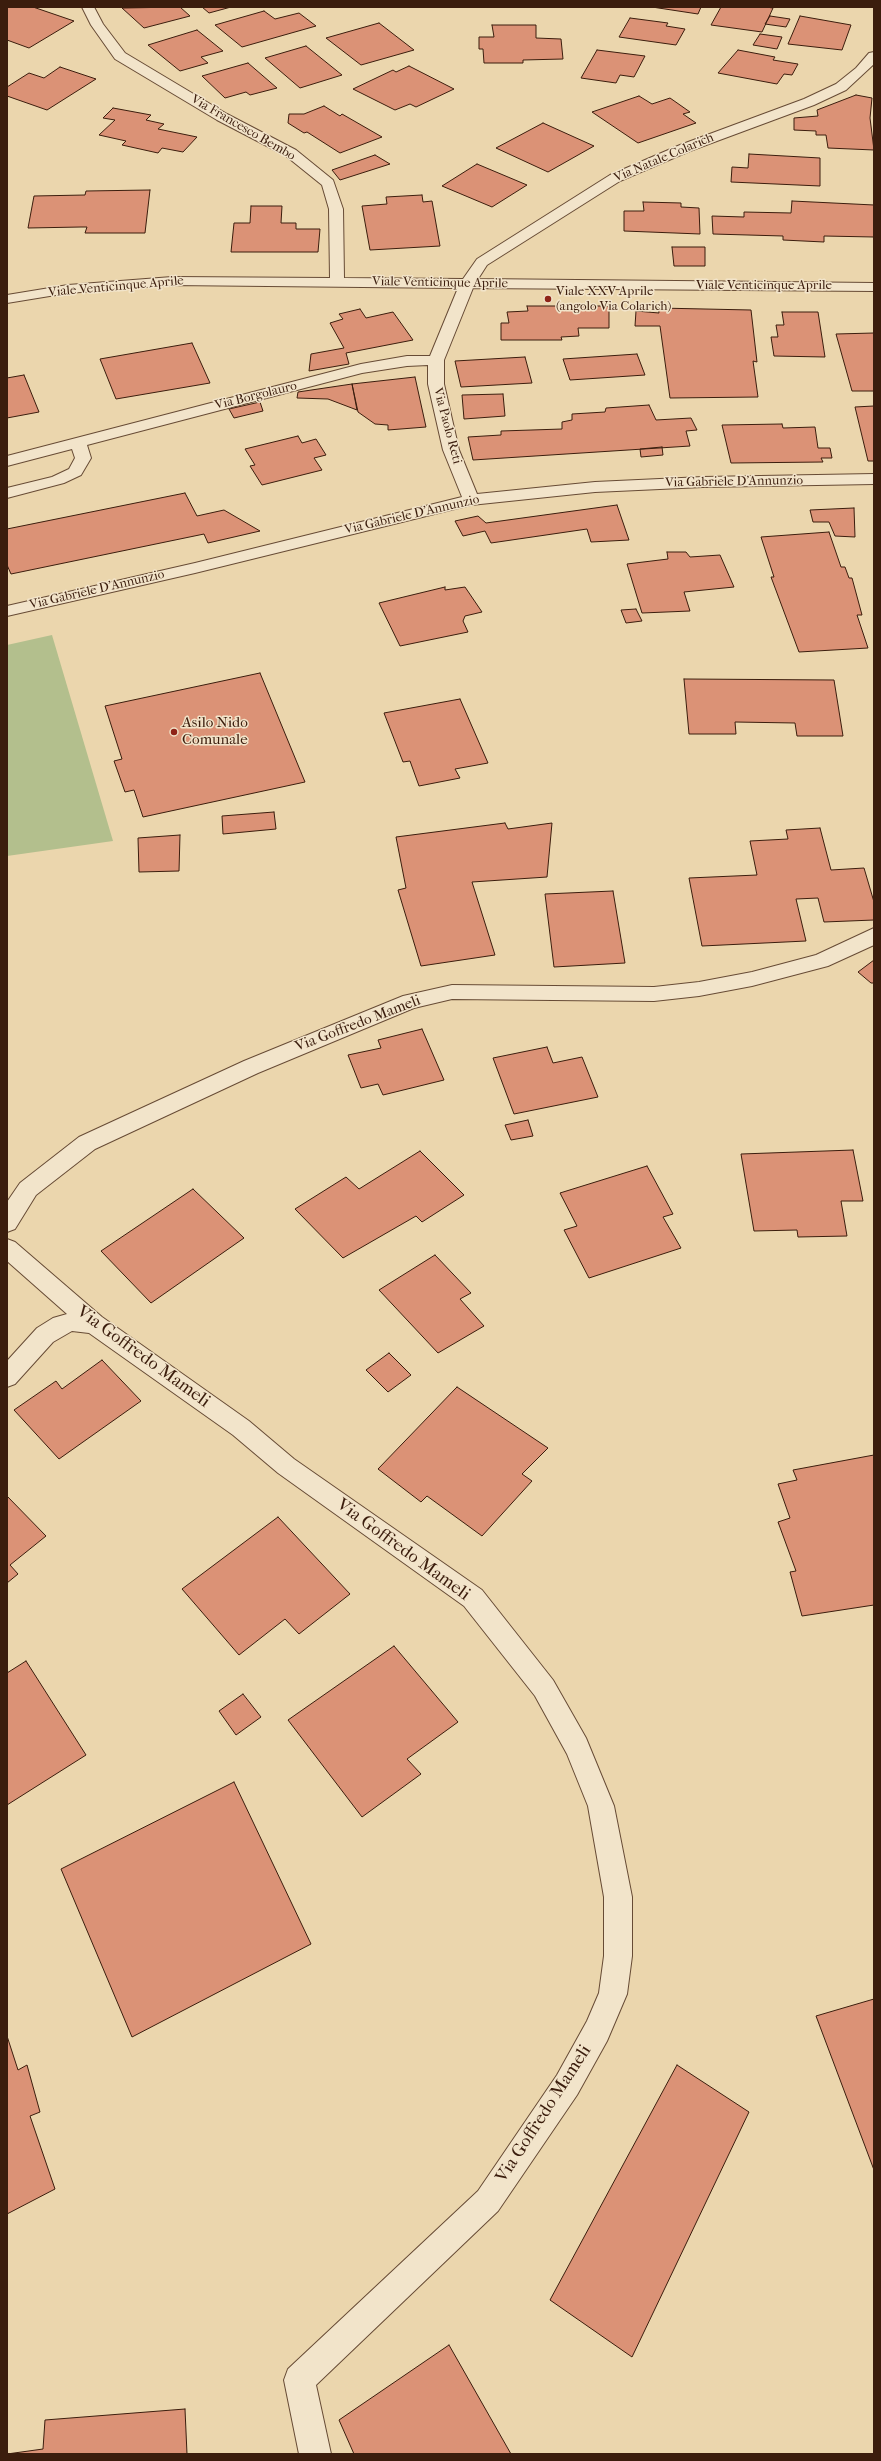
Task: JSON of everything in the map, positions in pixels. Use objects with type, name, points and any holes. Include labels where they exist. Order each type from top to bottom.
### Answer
[{"type":"street","name":"Via Francesco Bembo","points":[[88,7],[96,25],[120,56],[222,117],[291,153],[328,183],[336,209],[337,281]]},
{"type":"street","name":"Via Natale Colarich","points":[[467,284],[482,262],[615,178],[672,153],[809,102],[842,87],[862,71],[874,56]]},
{"type":"street","name":"Viale Venticinque Aprile","points":[[7,299],[68,289],[172,281],[337,281],[467,284],[874,287]]},
{"type":"street","name":"Via Paolo Reti","points":[[467,284],[436,360],[436,384],[451,450],[471,500]]},
{"type":"street","name":"Via Borgolauro","points":[[7,461],[361,369],[407,362],[436,360]]},
{"type":"street","points":[[7,493],[58,480],[75,472],[83,458],[78,442]]},
{"type":"street","name":"Via Gabriele D'Annunzio","points":[[7,611],[195,568],[471,500],[595,487],[703,482],[874,479]]},
{"type":"street","name":"Via Goffredo Mameli","points":[[7,1223],[11,1213],[28,1189],[87,1144],[251,1067],[410,1001],[452,992],[654,994],[699,989],[752,980],[821,961],[863,943],[874,935]]},
{"type":"street","name":"Via Goffredo Mameli","points":[[7,1248],[94,1324],[241,1428],[286,1466],[473,1598],[544,1688],[577,1747],[601,1806],[618,1897],[618,1942],[613,1994],[602,2019],[567,2085],[488,2201],[299,2380],[315,2454]]},
{"type":"street","points":[[7,1377],[45,1335],[60,1325],[72,1322],[94,1324]]},
{"type":"green space","points":[[52,635],[113,841],[7,856],[7,645]]},
{"type":"building","points":[[7,7],[33,7],[74,21],[29,48],[7,40]]},
{"type":"building","points":[[180,7],[190,16],[144,28],[122,8]]},
{"type":"building","points":[[202,7],[231,7],[209,13]]},
{"type":"building","points":[[652,7],[701,7],[698,14]]},
{"type":"building","points":[[721,7],[773,8],[762,32],[711,25]]},
{"type":"building","points":[[264,11],[275,19],[299,13],[316,26],[242,47],[215,25]]},
{"type":"building","points":[[770,16],[790,19],[786,27],[765,24]]},
{"type":"building","points":[[800,16],[851,25],[842,50],[788,44]]},
{"type":"building","points":[[630,18],[668,23],[666,26],[685,29],[676,45],[619,37]]},
{"type":"building","points":[[379,23],[414,50],[361,65],[326,38]]},
{"type":"building","points":[[492,25],[536,25],[536,38],[561,39],[563,59],[523,60],[523,63],[484,63],[483,49],[479,49],[479,37],[494,37]]},
{"type":"building","points":[[197,30],[223,51],[201,57],[208,63],[180,71],[148,45]]},
{"type":"building","points":[[760,34],[782,37],[777,49],[753,45]]},
{"type":"building","points":[[306,46],[342,75],[300,88],[265,58]]},
{"type":"building","points":[[597,50],[645,56],[634,77],[620,75],[616,83],[581,78]]},
{"type":"building","points":[[738,50],[775,57],[773,60],[798,64],[792,75],[784,74],[777,84],[718,73]]},
{"type":"building","points":[[248,63],[277,88],[250,95],[246,92],[225,98],[202,76]]},
{"type":"building","points":[[409,66],[454,89],[416,107],[410,104],[395,110],[353,89],[393,70],[396,72]]},
{"type":"building","points":[[60,67],[96,79],[47,110],[7,96],[7,87],[29,73],[44,78]]},
{"type":"building","points":[[856,95],[872,98],[870,118],[874,150],[828,148],[826,135],[816,135],[816,131],[794,130],[794,118],[818,116],[817,110]]},
{"type":"building","points":[[639,96],[652,104],[670,98],[690,112],[683,114],[696,123],[638,143],[592,112]]},
{"type":"building","points":[[324,106],[340,116],[342,114],[382,137],[340,153],[307,132],[304,133],[288,123],[289,114],[304,114]]},
{"type":"building","points":[[113,108],[151,115],[146,120],[164,124],[158,129],[197,137],[183,152],[162,148],[158,153],[122,145],[126,141],[99,135],[115,120],[103,118]]},
{"type":"building","points":[[543,123],[594,146],[548,172],[496,148]]},
{"type":"building","points":[[749,154],[820,158],[820,186],[731,182],[732,167],[748,168]]},
{"type":"building","points":[[375,155],[390,164],[340,180],[332,170]]},
{"type":"building","points":[[477,164],[527,185],[492,207],[442,186]]},
{"type":"building","points":[[150,190],[145,233],[85,233],[87,227],[28,228],[34,196],[85,195],[86,191]]},
{"type":"building","points":[[422,195],[423,202],[432,201],[440,246],[370,250],[362,206],[387,204],[386,197]]},
{"type":"building","points":[[792,201],[874,205],[874,237],[824,236],[824,242],[783,240],[783,236],[713,234],[712,216],[744,217],[744,212],[791,213]]},
{"type":"building","points":[[643,202],[681,203],[681,207],[699,208],[700,234],[624,231],[624,211],[644,211]]},
{"type":"building","points":[[251,206],[282,206],[281,223],[296,223],[296,229],[320,229],[318,252],[231,252],[234,223],[250,223]]},
{"type":"building","points":[[672,247],[705,247],[705,266],[674,266]]},
{"type":"building","points":[[527,306],[609,306],[609,328],[578,328],[579,336],[561,337],[562,340],[501,340],[501,323],[509,323],[507,312],[528,311]]},
{"type":"building","points":[[658,308],[751,310],[757,362],[753,361],[758,397],[670,398],[660,326],[635,326],[636,311],[659,313]]},
{"type":"building","points":[[360,309],[366,318],[393,312],[413,340],[346,353],[349,364],[309,371],[311,354],[344,348],[330,323],[343,319],[339,314]]},
{"type":"building","points":[[782,312],[818,312],[825,357],[774,356],[771,337],[778,337],[776,325],[784,325]]},
{"type":"building","points":[[874,333],[874,391],[852,391],[836,334]]},
{"type":"building","points":[[192,343],[210,383],[116,399],[100,359]]},
{"type":"building","points":[[637,354],[645,375],[570,380],[563,359]]},
{"type":"building","points":[[525,357],[532,383],[461,387],[455,361]]},
{"type":"building","points":[[24,375],[39,412],[7,418],[7,378]]},
{"type":"building","points":[[415,377],[426,427],[388,430],[388,425],[375,424],[358,412],[352,384]]},
{"type":"building","points":[[352,384],[357,410],[328,399],[297,398],[298,392]]},
{"type":"building","points":[[503,394],[505,416],[464,419],[462,395]]},
{"type":"building","points":[[260,402],[263,411],[234,418],[229,409]]},
{"type":"building","points":[[649,405],[656,420],[691,418],[697,430],[686,431],[690,446],[473,460],[468,437],[501,435],[501,431],[562,429],[562,422],[572,420],[572,414],[605,412],[606,408]]},
{"type":"building","points":[[874,406],[874,461],[868,461],[855,407]]},
{"type":"building","points":[[782,424],[783,428],[815,427],[818,448],[830,448],[832,458],[821,458],[823,462],[731,463],[722,425]]},
{"type":"building","points":[[298,436],[302,443],[316,439],[326,455],[314,458],[322,470],[262,485],[250,466],[255,465],[245,449]]},
{"type":"building","points":[[662,447],[663,455],[641,457],[640,449]]},
{"type":"building","points":[[185,493],[197,516],[224,510],[260,531],[208,543],[204,534],[11,574],[7,565],[7,529]]},
{"type":"building","points":[[617,505],[629,540],[591,542],[587,529],[491,543],[485,531],[463,536],[455,521],[478,516],[486,523]]},
{"type":"building","points":[[854,508],[855,537],[835,536],[829,522],[813,522],[810,510]]},
{"type":"building","points":[[829,532],[841,567],[845,567],[849,578],[852,578],[862,615],[857,615],[868,648],[799,652],[771,577],[774,577],[761,537]]},
{"type":"building","points":[[667,552],[686,552],[690,557],[720,555],[734,587],[684,592],[690,611],[642,613],[627,564],[668,559]]},
{"type":"building","points":[[445,587],[445,590],[465,587],[482,612],[465,616],[463,621],[468,632],[400,646],[379,603]]},
{"type":"building","points":[[636,609],[642,621],[626,623],[621,610]]},
{"type":"building","points":[[260,673],[305,782],[143,817],[134,790],[125,792],[114,761],[122,759],[105,706]]},
{"type":"building","points":[[684,679],[834,680],[843,736],[797,736],[795,723],[735,722],[736,734],[689,734]]},
{"type":"building","points":[[460,699],[488,763],[455,769],[460,778],[419,786],[410,761],[403,762],[384,713]]},
{"type":"building","points":[[274,812],[276,829],[223,834],[222,816]]},
{"type":"building","points":[[505,823],[508,829],[552,823],[547,877],[472,882],[495,955],[421,966],[398,890],[406,888],[396,837]]},
{"type":"building","points":[[820,828],[831,870],[864,868],[874,902],[874,920],[824,922],[818,898],[796,899],[806,941],[702,946],[689,878],[757,875],[750,841],[788,839],[786,830]]},
{"type":"building","points":[[180,835],[179,871],[139,872],[138,838]]},
{"type":"building","points":[[613,891],[625,963],[554,967],[545,894]]},
{"type":"building","points":[[874,960],[874,983],[871,983],[858,972]]},
{"type":"building","points":[[422,1029],[444,1080],[383,1095],[378,1084],[361,1088],[348,1055],[381,1048],[378,1040]]},
{"type":"building","points":[[547,1047],[553,1063],[582,1057],[598,1097],[514,1114],[493,1058]]},
{"type":"building","points":[[528,1120],[533,1136],[511,1140],[505,1125]]},
{"type":"building","points":[[853,1150],[863,1201],[841,1201],[847,1236],[798,1237],[797,1230],[754,1231],[741,1154]]},
{"type":"building","points":[[420,1151],[464,1195],[422,1222],[416,1216],[343,1258],[295,1209],[346,1177],[359,1189]]},
{"type":"building","points":[[647,1166],[673,1214],[663,1217],[681,1248],[589,1278],[564,1230],[577,1226],[560,1193]]},
{"type":"building","points":[[193,1189],[244,1238],[151,1303],[101,1251]]},
{"type":"building","points":[[435,1255],[471,1293],[460,1299],[484,1326],[438,1353],[379,1290]]},
{"type":"building","points":[[389,1353],[411,1375],[388,1392],[366,1370]]},
{"type":"building","points":[[102,1360],[141,1401],[59,1459],[14,1410],[56,1381],[62,1389]]},
{"type":"building","points":[[457,1387],[548,1448],[522,1474],[532,1481],[482,1536],[427,1496],[421,1502],[378,1469]]},
{"type":"building","points":[[874,1455],[874,1605],[802,1616],[790,1572],[796,1571],[778,1522],[790,1518],[778,1484],[797,1480],[793,1470]]},
{"type":"building","points":[[7,1496],[46,1536],[10,1565],[18,1574],[7,1583]]},
{"type":"building","points":[[278,1517],[350,1594],[299,1634],[285,1619],[239,1655],[182,1589]]},
{"type":"building","points":[[394,1646],[458,1722],[407,1759],[421,1774],[362,1817],[288,1720]]},
{"type":"building","points":[[26,1661],[86,1755],[7,1805],[7,1673]]},
{"type":"building","points":[[243,1694],[261,1717],[236,1735],[219,1711]]},
{"type":"building","points":[[234,1782],[311,1944],[132,2037],[61,1869]]},
{"type":"building","points":[[874,1999],[874,2170],[816,2016]]},
{"type":"building","points":[[7,2036],[18,2070],[27,2065],[40,2112],[30,2116],[55,2189],[7,2214]]},
{"type":"building","points":[[677,2065],[749,2112],[632,2357],[550,2300]]},
{"type":"building","points":[[449,2345],[511,2454],[354,2454],[339,2420]]},
{"type":"building","points":[[185,2409],[187,2454],[7,2454],[43,2449],[45,2420]]},
{"type":"place","name":"Viale XXV Aprile (angolo Via Colarich)","points":[[548,299]]},
{"type":"place","name":"Asilo Nido Comunale","points":[[174,732]]}]
